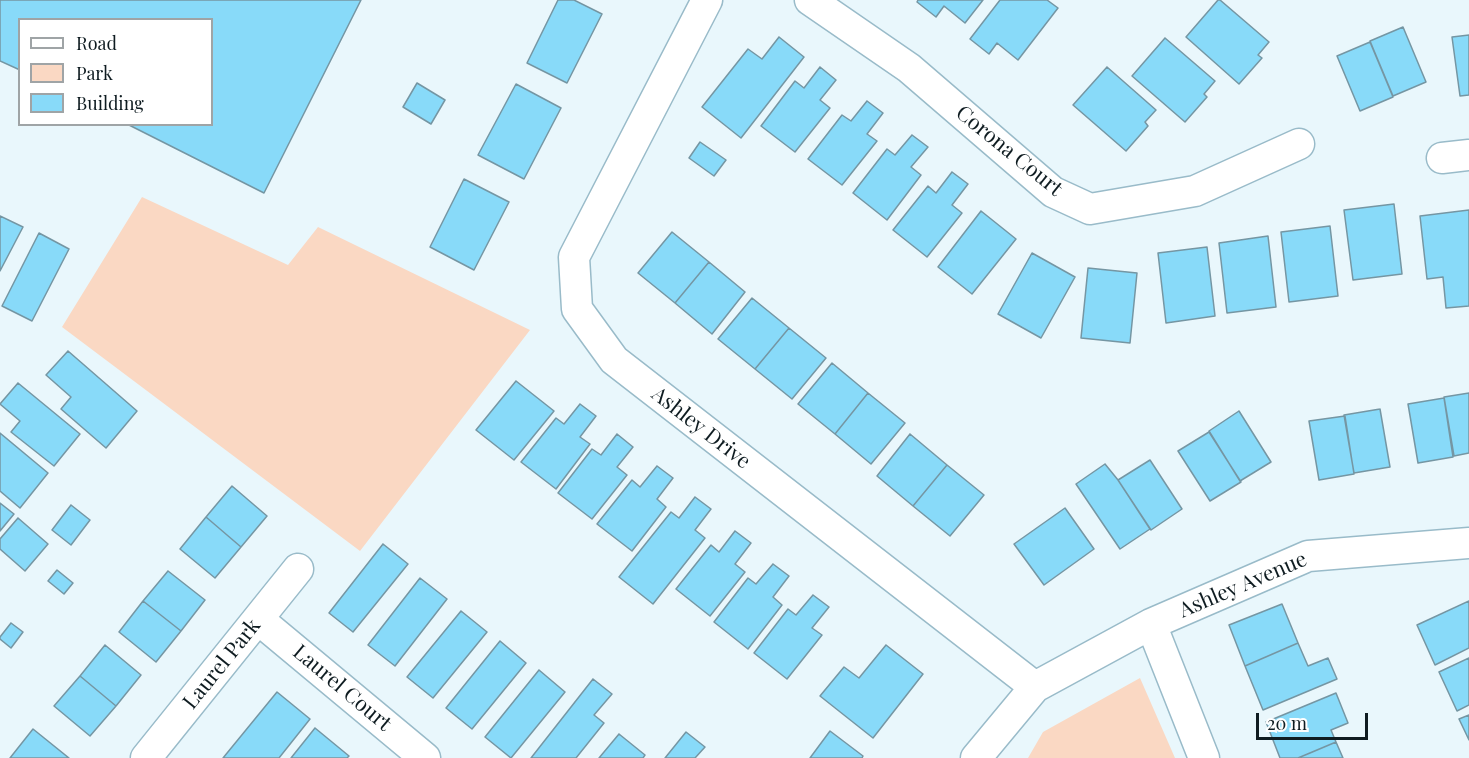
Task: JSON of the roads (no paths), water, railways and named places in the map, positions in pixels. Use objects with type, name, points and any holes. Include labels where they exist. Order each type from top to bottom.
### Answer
[{"type":"street","name":"Ashley Drive","points":[[707,0],[574,257],[577,309],[614,360],[1035,687]]},
{"type":"street","name":"Corona Court","points":[[810,0],[909,68],[1053,192],[1090,209],[1195,191],[1299,144]]},
{"type":"street","name":"Ashley Avenue","points":[[1035,687],[1151,624],[1308,556],[1469,543]]},
{"type":"street","name":"Laurel Park","points":[[146,758],[298,569]]},
{"type":"street","name":"Laurel Court","points":[[258,619],[426,758]]},
{"type":"street","points":[[1151,624],[1204,758]]},
{"type":"street","points":[[976,758],[1035,687]]}]
